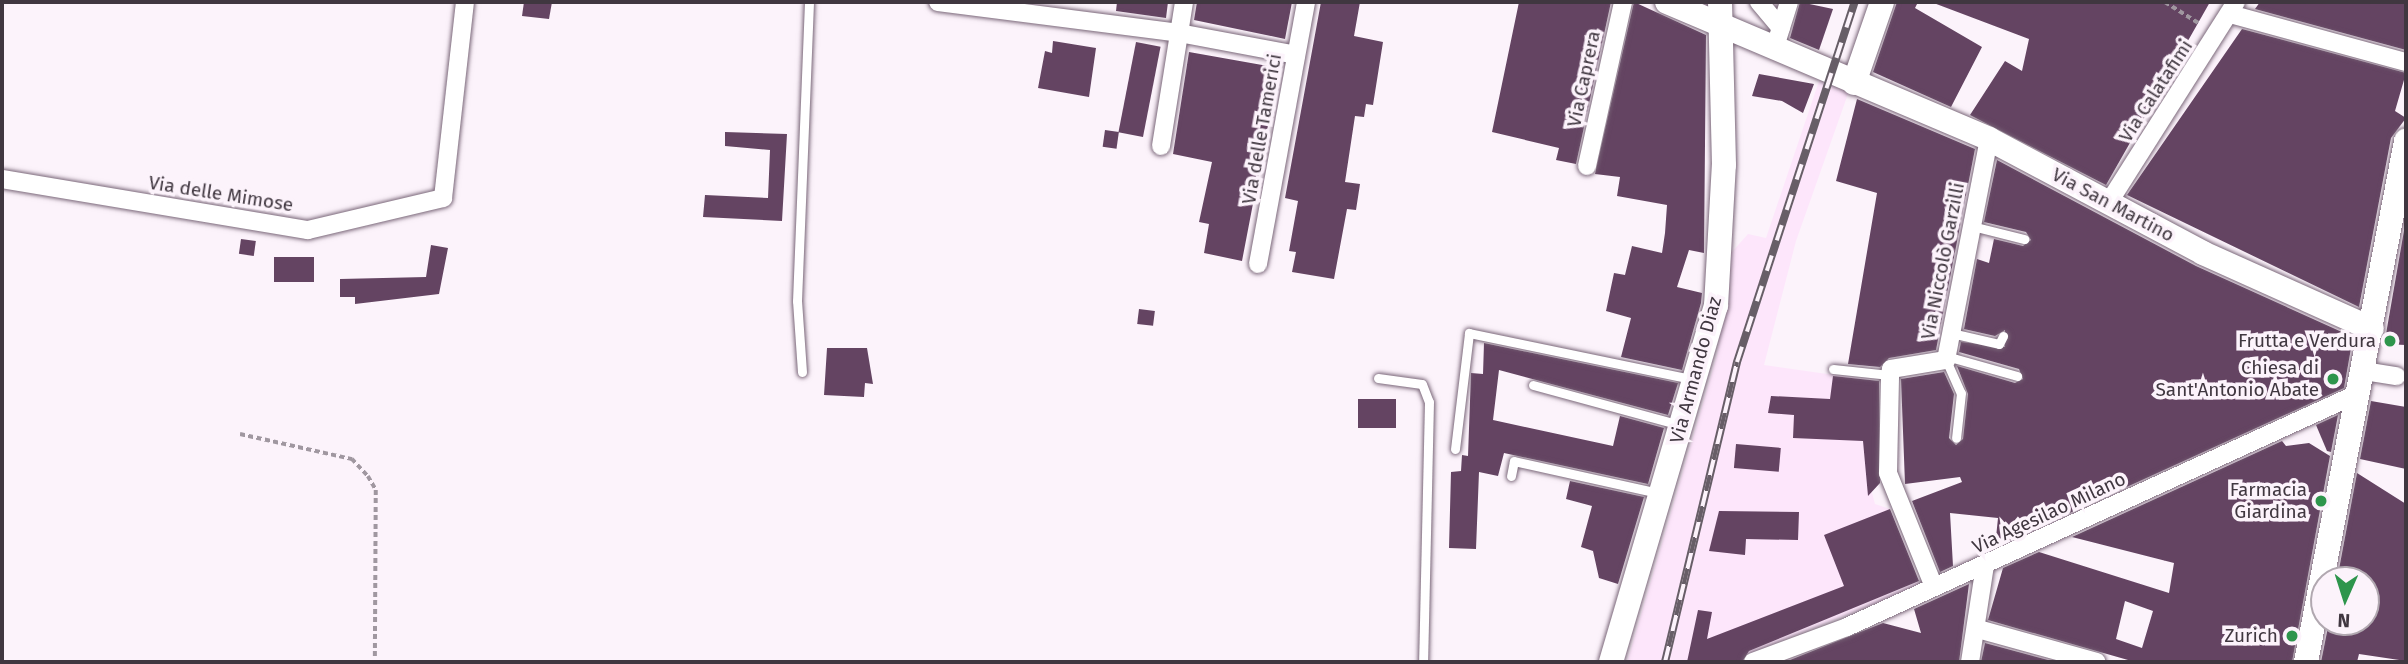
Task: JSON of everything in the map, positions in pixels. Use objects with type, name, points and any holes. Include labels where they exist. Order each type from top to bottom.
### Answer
[{"type":"street","name":"Via delle Mimose","points":[[2,179],[308,230],[443,198],[465,2]]},
{"type":"street","points":[[938,2],[978,4],[1179,33],[1296,55]]},
{"type":"street","points":[[1161,146],[1184,2]]},
{"type":"street","name":"Via delle Tamerici","points":[[1258,264],[1306,2]]},
{"type":"street","name":"Via Caprera","points":[[1587,166],[1623,2]]},
{"type":"street","name":"Via San Martino","points":[[1667,2],[1719,14],[1778,39],[1854,83],[1989,139],[2203,253],[2370,337]]},
{"type":"street","points":[[1759,2],[1778,39]]},
{"type":"street","points":[[1778,39],[1789,2]]},
{"type":"street","points":[[1854,83],[1882,2]]},
{"type":"street","points":[[2233,8],[2406,62]]},
{"type":"street","name":"Via Calatafimi","points":[[2109,202],[2233,8]]},
{"type":"street","name":"Via Armando Diaz","points":[[1611,662],[1660,494],[1697,380],[1721,253],[1719,14]]},
{"type":"street","name":"Via Niccolò Garzilli","points":[[1890,375],[1891,369],[1946,358],[1969,226],[1989,139]]},
{"type":"street","points":[[2306,662],[2398,202],[2406,141]]},
{"type":"street","points":[[1890,375],[1888,473],[1934,587]]},
{"type":"street","points":[[2360,390],[2403,375]]},
{"type":"street","name":"Via Agesilao Milano","points":[[1753,662],[1985,565],[2360,390]]},
{"type":"street","points":[[1970,662],[1978,629],[1985,565]]},
{"type":"street","points":[[1978,629],[2097,662]]},
{"type":"lane","points":[[802,372],[798,273],[809,2]]},
{"type":"lane","points":[[1969,226],[2024,239]]},
{"type":"lane","points":[[1455,449],[1469,332],[1697,380]]},
{"type":"lane","points":[[1950,332],[1999,344],[2003,336]]},
{"type":"lane","points":[[1946,358],[2017,376]]},
{"type":"lane","points":[[1946,358],[1961,393],[1956,438]]},
{"type":"lane","points":[[1833,369],[1890,375]]},
{"type":"lane","points":[[1378,378],[1422,384],[1429,402],[1423,662]]},
{"type":"lane","points":[[1533,385],[1684,426]]},
{"type":"lane","points":[[1511,476],[1514,461],[1660,494]]},
{"type":"path","points":[[2165,2],[2217,34]]},
{"type":"path","points":[[240,434],[352,459],[368,476],[376,499],[375,662]]},
{"type":"shaded area","points":[[1819,81],[1849,91],[1796,241],[1764,365],[1876,381],[1882,480],[1871,489],[1875,504],[1890,509],[1920,586],[1727,662],[1627,662],[1717,355],[1731,253],[1748,234],[1766,238]]},
{"type":"building","points":[[524,2],[552,2],[549,19],[522,16]]},
{"type":"building","points":[[1117,2],[1168,2],[1166,18],[1116,11]]},
{"type":"building","points":[[1197,2],[1292,2],[1285,39],[1194,20]]},
{"type":"building","points":[[1321,2],[1360,2],[1354,36],[1383,42],[1373,105],[1366,104],[1364,117],[1355,116],[1345,182],[1360,184],[1356,210],[1347,209],[1334,279],[1292,272],[1296,252],[1289,251],[1298,201],[1285,198]]},
{"type":"building","points":[[1519,2],[1611,2],[1576,164],[1556,160],[1559,148],[1492,132]]},
{"type":"building","points":[[1634,2],[1706,35],[1704,253],[1689,250],[1677,287],[1702,293],[1682,370],[1621,357],[1631,318],[1606,311],[1614,273],[1625,275],[1632,246],[1662,253],[1665,233],[1667,205],[1617,196],[1620,177],[1595,174]]},
{"type":"building","points":[[1800,2],[1833,9],[1819,50],[1790,38]]},
{"type":"building","points":[[1897,2],[1918,2],[1915,8],[1982,47],[1951,107],[1873,72]]},
{"type":"building","points":[[1931,2],[2210,2],[2106,185],[1970,115],[2005,61],[2022,71],[2029,39]]},
{"type":"building","points":[[2260,2],[2406,2],[2406,50],[2255,9]]},
{"type":"building","points":[[2242,29],[2406,73],[2395,111],[2406,118],[2391,138],[2359,307],[2127,195]]},
{"type":"building","points":[[1053,41],[1096,48],[1089,97],[1038,88],[1045,51],[1052,53]]},
{"type":"building","points":[[1136,42],[1161,47],[1143,137],[1118,132]]},
{"type":"building","points":[[1189,52],[1279,68],[1242,261],[1204,253],[1209,224],[1199,222],[1212,162],[1173,154]]},
{"type":"building","points":[[1759,74],[1814,84],[1803,113],[1782,101],[1752,96]]},
{"type":"building","points":[[1857,99],[1975,149],[1936,350],[1889,358],[1880,367],[1848,364],[1877,193],[1836,181]]},
{"type":"building","points":[[1105,130],[1119,132],[1116,149],[1103,147]]},
{"type":"building","points":[[725,132],[787,134],[782,221],[703,217],[705,195],[768,198],[770,150],[725,146]]},
{"type":"building","points":[[1997,160],[2196,266],[2353,337],[2344,388],[1995,547],[1998,518],[1950,513],[1953,566],[1940,572],[1912,501],[1962,482],[1960,477],[1905,484],[1901,379],[1944,372],[1954,394],[1949,438],[1956,445],[1963,439],[1968,394],[1957,366],[2015,383],[2023,379],[2019,369],[1959,352],[1961,342],[2005,347],[2005,330],[1995,336],[1964,329],[1977,259],[1989,263],[1994,239],[2023,246],[2031,240],[2026,232],[1984,222]]},
{"type":"building","points":[[2406,219],[2406,345],[2382,344],[2386,334]]},
{"type":"building","points":[[241,239],[256,241],[254,256],[239,254]]},
{"type":"building","points":[[431,245],[448,248],[439,294],[355,304],[355,297],[340,297],[340,279],[426,277]]},
{"type":"building","points":[[274,257],[314,257],[314,282],[274,282]]},
{"type":"building","points":[[1139,309],[1155,311],[1153,326],[1137,324]]},
{"type":"building","points":[[1484,343],[1678,383],[1668,415],[1499,370],[1493,420],[1613,446],[1620,416],[1664,428],[1648,484],[1504,453],[1498,476],[1479,472],[1476,549],[1449,548],[1451,472],[1461,471],[1462,455],[1468,456],[1471,373],[1483,374]]},
{"type":"building","points":[[827,348],[867,348],[873,384],[865,383],[864,397],[824,395]]},
{"type":"building","points":[[1833,376],[1879,381],[1880,483],[1868,496],[1863,441],[1793,438],[1794,415],[1768,413],[1771,396],[1830,399]]},
{"type":"building","points":[[1358,399],[1396,399],[1396,428],[1358,428]]},
{"type":"building","points":[[2371,401],[2406,407],[2406,469],[2360,459]]},
{"type":"building","points":[[2338,415],[2331,452],[2327,451],[2316,425]]},
{"type":"building","points":[[2282,441],[2286,446],[2309,443],[2330,456],[2292,662],[2135,662],[1988,620],[2003,568],[2039,552],[2169,593],[2174,563],[2072,537]],"holes":[[[2125,601],[2153,611],[2142,648],[2116,639]]]},
{"type":"building","points":[[1736,444],[1781,448],[1779,472],[1734,468]]},
{"type":"building","points":[[2357,473],[2406,504],[2406,661],[2359,654],[2357,662],[2321,662],[2326,636],[2380,636],[2380,566],[2340,566]]},
{"type":"building","points":[[1570,481],[1644,497],[1618,584],[1599,578],[1593,551],[1581,547],[1592,506],[1566,499]]},
{"type":"building","points":[[1890,509],[1919,581],[1749,651],[1742,662],[1687,662],[1698,610],[1712,612],[1707,639],[1844,586],[1824,535]]},
{"type":"building","points":[[1719,511],[1799,512],[1798,540],[1746,539],[1745,555],[1709,551]]},
{"type":"building","points":[[1969,584],[1959,662],[1785,662],[1883,623],[1921,633],[1914,609]]},
{"type":"building","points":[[1985,643],[2048,660],[2048,662],[1981,662]]},
{"type":"railway","points":[[1665,662],[1737,362],[1855,2]]},
{"type":"place","name":"Frutta e Verdura","points":[[2390,341]]},
{"type":"place","name":"Chiesa di Sant'Antonio Abate","points":[[2333,379]]},
{"type":"place","name":"Farmacia Giardina","points":[[2321,501]]},
{"type":"place","name":"Zurich","points":[[2292,636]]}]
